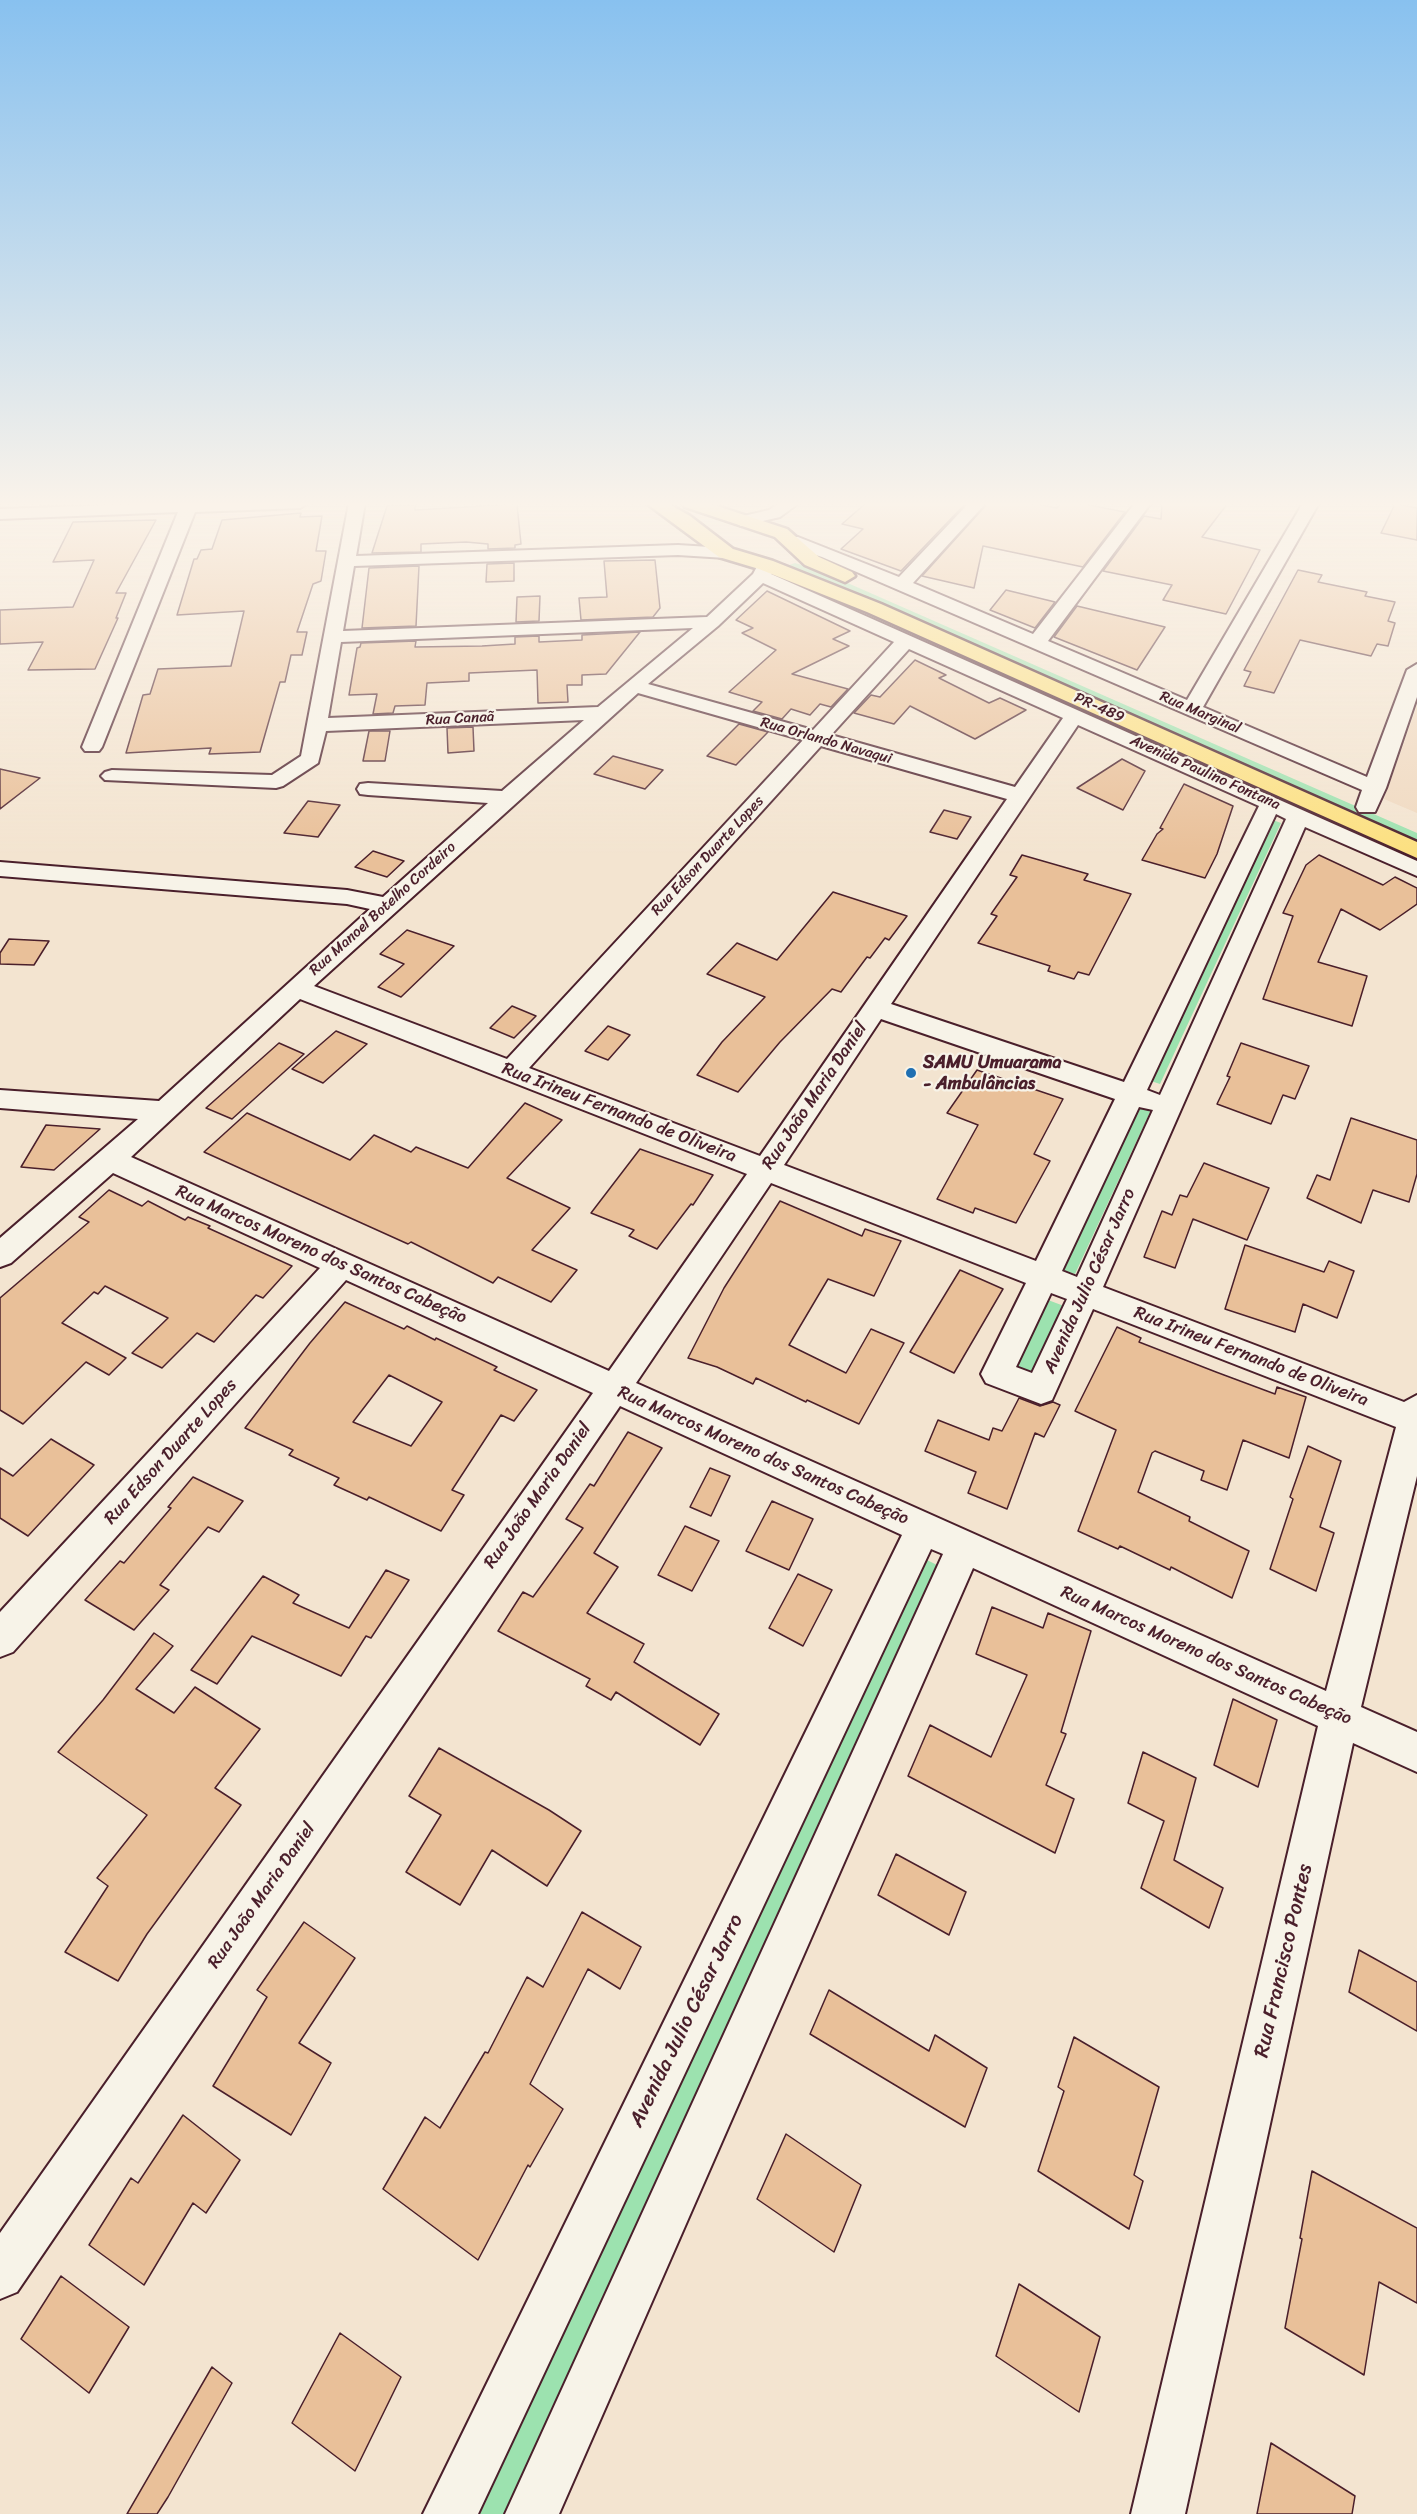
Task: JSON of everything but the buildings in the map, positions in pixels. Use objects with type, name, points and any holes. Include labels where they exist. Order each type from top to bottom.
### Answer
[{"type":"main road","name":"PR-489","points":[[902,620],[1417,851]]},
{"type":"main road","name":"PR-489","points":[[951,620],[1371,797],[1417,829]]},
{"type":"street","points":[[92,747],[143,620]]},
{"type":"street","points":[[112,776],[276,782],[311,759],[336,620]]},
{"type":"street","name":"Avenida Paulino Fontana","points":[[865,620],[1417,869]]},
{"type":"street","name":"Rua Marginal","points":[[987,620],[1192,709],[1371,797]]},
{"type":"street","points":[[1037,642],[1054,620]]},
{"type":"street","points":[[1192,709],[1243,620]]},
{"type":"street","points":[[333,637],[712,622]]},
{"type":"street","name":"Rua Manoel Botelho Cordeiro","points":[[5,1246],[165,1111],[387,905],[603,712],[712,622]]},
{"type":"street","name":"Rua Edson Duarte Lopes","points":[[511,1071],[906,640]]},
{"type":"street","points":[[1371,797],[1417,670]]},
{"type":"street","name":"Rua Orlando Navaqui","points":[[634,686],[1018,795]]},
{"type":"street","name":"Rua Canaã","points":[[317,725],[603,712]]},
{"type":"street","name":"Rua João Maria Daniel","points":[[0,2275],[766,1169],[1018,795],[1075,716]]},
{"type":"street","points":[[368,789],[507,798]]},
{"type":"street","name":"Avenida Julio César Jarro","points":[[1271,802],[1042,1276],[998,1374],[1041,1390],[1299,815]]},
{"type":"street","points":[[0,869],[347,897],[387,905]]},
{"type":"street","name":"Rua Irineu Fernando de Oliveira","points":[[296,988],[1042,1276]]},
{"type":"street","points":[[875,1008],[1168,1107]]},
{"type":"street","points":[[0,1099],[165,1111]]},
{"type":"street","name":"Rua Marcos Moreno dos Santos Cabeção","points":[[109,1159],[1417,1752]]},
{"type":"street","name":"Rua Edson Duarte Lopes","points":[[0,1639],[341,1264]]},
{"type":"street","points":[[1042,1276],[1085,1293]]},
{"type":"street","name":"Rua Irineu Fernando de Oliveira","points":[[1085,1293],[1416,1417]]},
{"type":"street","name":"Rua Francisco Pontes","points":[[1158,2514],[1339,1717],[1416,1417]]},
{"type":"street","name":"Avenida Julio César Jarro","points":[[450,2514],[923,1528]]},
{"type":"street","points":[[532,2514],[964,1547]]},
{"type":"shaded area","points":[[1417,706],[1417,813],[1384,799]]},
{"type":"green space","points":[[879,620],[888,620],[1417,854],[1417,863]]},
{"type":"green space","points":[[917,620],[933,620],[1417,833],[1417,842]]},
{"type":"green space","points":[[1270,819],[1281,823],[1160,1084],[1148,1080]]},
{"type":"green space","points":[[1138,1103],[1152,1108],[1075,1274],[1059,1269]]},
{"type":"green space","points":[[1048,1300],[1064,1306],[1033,1375],[1016,1368]]},
{"type":"green space","points":[[923,1558],[939,1566],[508,2514],[480,2514]]},
{"type":"place","name":"SAMU Umuarama - Ambulâncias","points":[[911,1073]]}]
